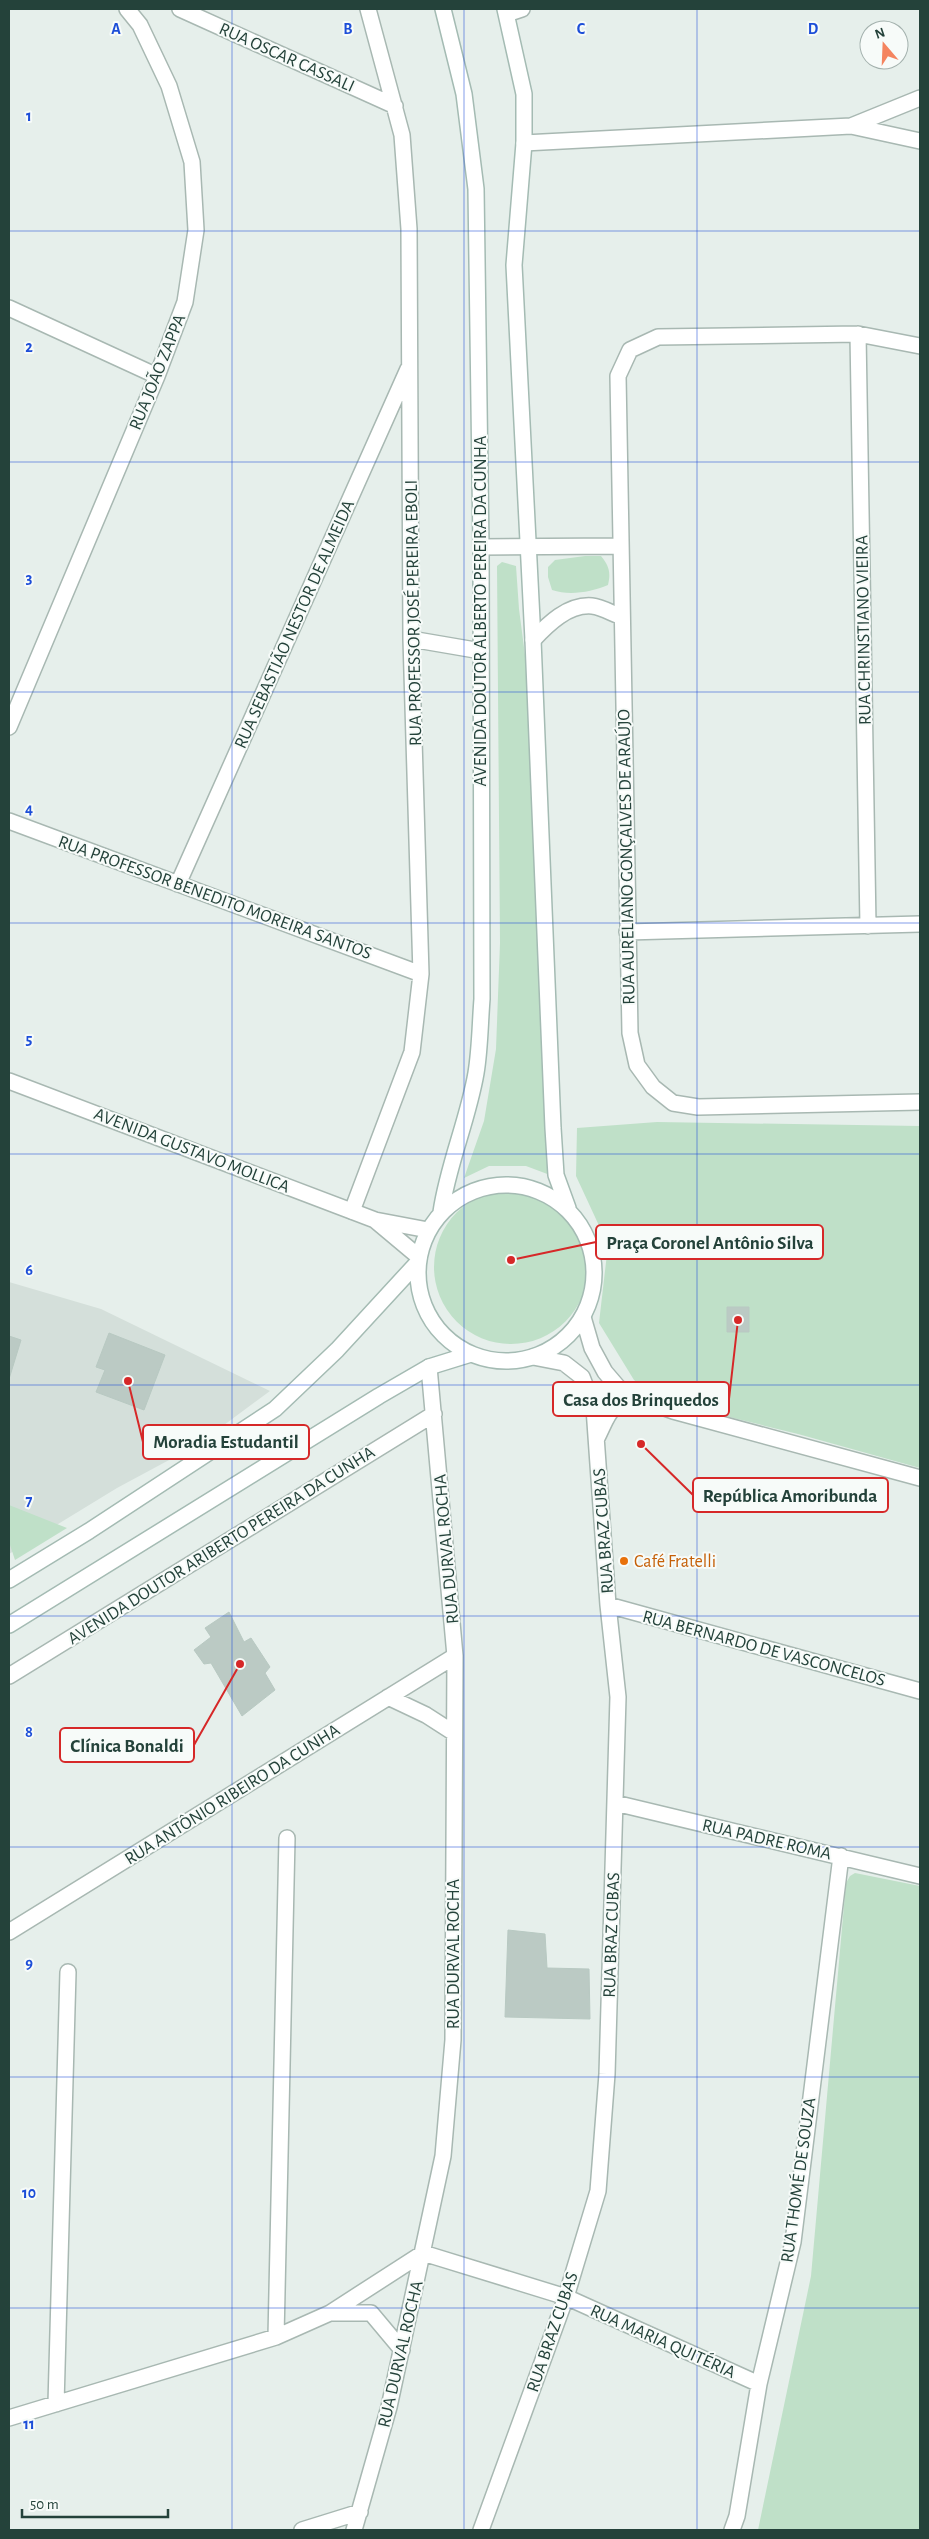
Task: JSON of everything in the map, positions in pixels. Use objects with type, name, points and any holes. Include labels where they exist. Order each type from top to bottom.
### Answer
[{"type":"street","name":"RUA JOÃO ZAPPA","points":[[9,727],[157,376],[185,302],[196,230],[192,162],[169,86],[140,25],[127,9]]},
{"type":"street","name":"RUA OSCAR CASSALI","points":[[180,9],[395,106]]},
{"type":"street","name":"RUA PROFESSOR JOSÉ PEREIRA EBOLI","points":[[352,1211],[412,1052],[421,974],[411,639],[409,230],[402,135],[368,9]]},
{"type":"street","name":"AVENIDA DOUTOR ALBERTO PEREIRA DA CUNHA","points":[[441,1212],[444,1187],[461,1134],[476,1073],[482,999],[481,547],[476,189],[464,94],[443,9]]},
{"type":"street","points":[[522,9],[506,12],[524,94],[524,143],[514,264],[533,640],[553,1128],[556,1174],[568,1208],[585,1231],[594,1257],[594,1287],[583,1317],[560,1343],[533,1357],[502,1361],[471,1354],[447,1340],[433,1323],[421,1299],[419,1260],[428,1230],[441,1212],[478,1188],[510,1184],[541,1191],[568,1208]]},
{"type":"street","points":[[851,126],[920,98]]},
{"type":"street","points":[[524,143],[851,126],[920,141]]},
{"type":"street","points":[[9,308],[157,376]]},
{"type":"street","points":[[858,334],[920,346]]},
{"type":"street","name":"RUA AURELIANO GONÇALVES DE ARAÚJO","points":[[858,334],[658,337],[630,350],[618,376],[630,1033],[637,1065],[653,1087],[673,1103],[698,1107],[920,1102]]},
{"type":"street","name":"RUA CHRINSTIANO VIEIRA","points":[[858,334],[868,926]]},
{"type":"street","name":"RUA SEBASTIÃO NESTOR DE ALMEIDA","points":[[178,884],[410,364]]},
{"type":"street","points":[[481,547],[621,546]]},
{"type":"street","points":[[533,640],[552,621],[572,610],[592,606],[622,617]]},
{"type":"street","points":[[411,639],[481,650]]},
{"type":"street","name":"RUA PROFESSOR BENEDITO MOREIRA SANTOS","points":[[9,821],[421,974]]},
{"type":"street","points":[[627,932],[920,924]]},
{"type":"street","name":"AVENIDA GUSTAVO MOLLICA","points":[[9,1081],[375,1220],[428,1230]]},
{"type":"street","name":"AVENIDA GUSTAVO MOLLICA","points":[[375,1220],[419,1260]]},
{"type":"street","points":[[9,1580],[103,1522],[275,1409],[337,1350],[419,1260]]},
{"type":"street","points":[[583,1317],[592,1348],[605,1372],[623,1393],[673,1412],[920,1478]]},
{"type":"street","points":[[9,1626],[429,1367],[471,1354]]},
{"type":"street","name":"RUA BRAZ CUBAS","points":[[481,2530],[566,2297],[598,2192],[607,2074],[618,1697],[608,1605],[594,1408],[582,1377],[564,1363],[533,1357]]},
{"type":"street","name":"RUA DURVAL ROCHA","points":[[354,2530],[389,2407],[444,2156],[453,2040],[455,1656],[429,1367]]},
{"type":"street","points":[[596,1439],[616,1406],[622,1401],[640,1400]]},
{"type":"street","name":"AVENIDA DOUTOR ARIBERTO PEREIRA DA CUNHA","points":[[9,1676],[434,1414]]},
{"type":"street","name":"RUA BERNARDO DE VASCONCELOS","points":[[608,1605],[920,1690]]},
{"type":"street","name":"RUA ANTÔNIO RIBEIRO DA CUNHA","points":[[9,1932],[455,1656]]},
{"type":"street","points":[[388,1697],[426,1715],[454,1733]]},
{"type":"street","name":"RUA PADRE ROMA","points":[[614,1803],[920,1876]]},
{"type":"street","points":[[276,2337],[287,1838]]},
{"type":"street","name":"RUA THOMÉ DE SOUZA","points":[[732,2530],[737,2516],[759,2384],[793,2242],[840,1856]]},
{"type":"street","points":[[56,2404],[68,1972]]},
{"type":"street","points":[[9,2418],[276,2337],[330,2313],[423,2253]]},
{"type":"street","name":"RUA MARIA QUITÉRIA","points":[[423,2253],[566,2297],[759,2384]]},
{"type":"street","points":[[330,2313],[371,2313],[402,2350]]},
{"type":"street","points":[[302,2530],[360,2512]]},
{"type":"shaded area","points":[[9,1282],[101,1309],[270,1391],[197,1445],[117,1488],[9,1554]]},
{"type":"green space","points":[[601,556],[609,569],[608,585],[595,590],[580,592],[566,593],[552,590],[548,577],[548,567],[555,560]]},
{"type":"green space","points":[[502,562],[516,566],[519,609],[528,678],[550,1175],[526,1166],[489,1166],[464,1178],[484,1121],[496,1049],[500,943],[497,566]]},
{"type":"green space","points":[[657,1122],[920,1126],[920,1468],[798,1434],[660,1400],[634,1380],[599,1323],[608,1245],[576,1176],[577,1128]]},
{"type":"green space","points":[[511,1190],[540,1196],[554,1203],[565,1213],[575,1224],[582,1238],[588,1267],[582,1296],[575,1310],[565,1321],[554,1331],[540,1338],[511,1344],[482,1338],[468,1331],[457,1321],[447,1310],[440,1296],[434,1267],[440,1238],[447,1224],[457,1213],[468,1203],[482,1196]]},
{"type":"green space","points":[[9,1505],[67,1528],[15,1560],[9,1542]]},
{"type":"green space","points":[[855,1873],[920,1886],[920,2530],[758,2530],[811,2276],[846,1883],[850,1876]]},
{"type":"building","points":[[727,1307],[749,1307],[749,1332],[727,1332]]},
{"type":"building","points":[[109,1333],[165,1355],[144,1410],[96,1392],[105,1370],[96,1367]]},
{"type":"building","points":[[9,1336],[21,1340],[9,1379]]},
{"type":"building","points":[[229,1612],[244,1642],[251,1638],[270,1667],[265,1673],[275,1690],[242,1716],[211,1663],[204,1664],[194,1650],[211,1637],[205,1628]]},
{"type":"building","points":[[508,1930],[545,1934],[547,1968],[589,1969],[590,2019],[505,2017]]},
{"type":"place","name":"Praça Coronel Antônio Silva","points":[[511,1260]]},
{"type":"place","name":"Casa dos Brinquedos","points":[[738,1320]]},
{"type":"place","name":"Moradia Estudantil","points":[[128,1381]]},
{"type":"place","name":"República Amoribunda","points":[[641,1444]]},
{"type":"place","name":"Café Fratelli","points":[[624,1561]]},
{"type":"place","name":"Clínica Bonaldi","points":[[240,1664]]}]
